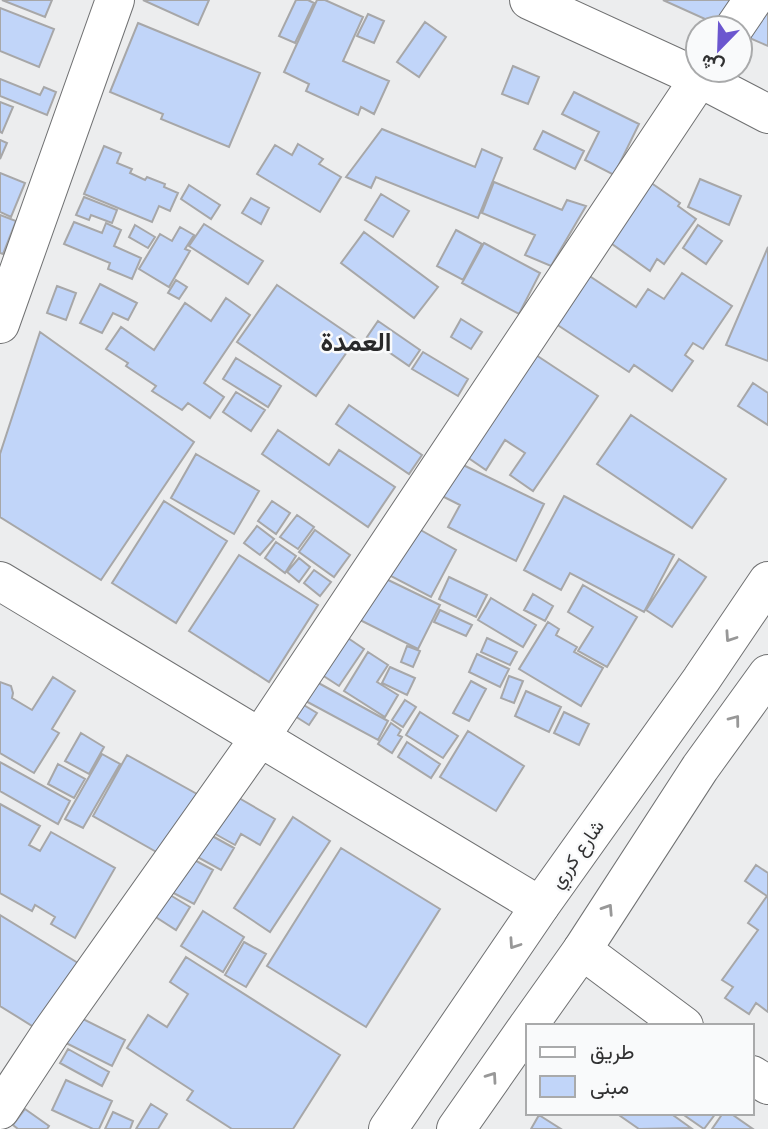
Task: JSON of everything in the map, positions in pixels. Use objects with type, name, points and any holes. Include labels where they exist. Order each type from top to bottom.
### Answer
[{"type":"street","points":[[0,324],[115,0]]},
{"type":"street","points":[[529,0],[684,66]]},
{"type":"street","points":[[0,1111],[50,1034],[261,736],[695,84]]},
{"type":"street","points":[[718,84],[768,114]]},
{"type":"street","points":[[0,581],[540,906]]},
{"type":"street","name":"شارع كرري","points":[[388,1129],[540,906],[701,680],[763,600]]},
{"type":"street","points":[[529,1024],[582,950],[700,768],[768,674]]},
{"type":"street","points":[[582,950],[681,1024]]},
{"type":"street","points":[[456,1129],[526,1029]]},
{"type":"building","points":[[2,0],[52,0],[45,17]]},
{"type":"building","points":[[143,0],[209,0],[198,25]]},
{"type":"building","points":[[296,0],[314,3],[295,43],[279,36]]},
{"type":"building","points":[[317,0],[325,0],[363,17],[343,61],[389,81],[374,114],[361,107],[358,115],[306,91],[309,84],[284,72]]},
{"type":"building","points":[[663,0],[731,0],[722,14],[694,14]]},
{"type":"building","points":[[768,1],[768,46],[754,40],[754,22]]},
{"type":"building","points":[[0,8],[54,29],[39,67],[0,51]]},
{"type":"building","points":[[368,14],[384,21],[374,43],[357,36]]},
{"type":"building","points":[[425,22],[446,37],[419,77],[397,62]]},
{"type":"building","points":[[138,23],[260,73],[229,147],[161,119],[163,114],[110,92]]},
{"type":"building","points":[[513,66],[539,77],[528,104],[502,94]]},
{"type":"building","points":[[0,79],[40,95],[44,87],[56,92],[47,115],[0,96]]},
{"type":"building","points":[[574,92],[639,124],[614,175],[585,160],[599,132],[562,114]]},
{"type":"building","points":[[0,102],[13,107],[2,133],[0,132]]},
{"type":"building","points":[[382,129],[475,167],[482,149],[502,158],[478,218],[376,177],[371,188],[346,177]]},
{"type":"building","points":[[543,131],[584,151],[575,169],[534,149]]},
{"type":"building","points":[[0,140],[7,143],[0,159]]},
{"type":"building","points":[[298,144],[323,159],[319,164],[341,177],[320,212],[257,174],[275,145],[292,155]]},
{"type":"building","points":[[104,146],[121,153],[117,163],[132,169],[130,173],[145,180],[147,177],[165,184],[164,187],[178,193],[170,211],[159,206],[152,222],[84,194]]},
{"type":"building","points":[[0,173],[25,183],[11,217],[0,212]]},
{"type":"building","points":[[700,179],[741,196],[729,225],[688,207]]},
{"type":"building","points":[[647,180],[680,203],[678,206],[696,219],[664,264],[657,259],[650,271],[605,239]]},
{"type":"building","points":[[494,182],[562,210],[567,200],[586,206],[551,266],[525,255],[535,235],[482,213]]},
{"type":"building","points":[[189,185],[220,205],[211,219],[181,199]]},
{"type":"building","points":[[381,194],[409,211],[393,237],[365,220]]},
{"type":"building","points":[[84,197],[117,210],[112,223],[91,215],[89,220],[76,215]]},
{"type":"building","points":[[251,198],[269,208],[261,224],[242,213]]},
{"type":"building","points":[[0,215],[16,221],[3,254],[0,253]]},
{"type":"building","points":[[74,222],[102,233],[106,223],[121,230],[114,246],[141,258],[132,279],[108,269],[110,263],[64,244]]},
{"type":"building","points":[[204,224],[263,261],[248,284],[189,246]]},
{"type":"building","points":[[135,225],[155,237],[148,248],[129,237]]},
{"type":"building","points":[[698,225],[722,241],[706,264],[683,248]]},
{"type":"building","points":[[180,227],[194,235],[185,249],[190,251],[169,287],[139,269],[160,234],[172,241]]},
{"type":"building","points":[[456,230],[482,244],[463,280],[437,266]]},
{"type":"building","points":[[364,232],[438,287],[414,318],[341,263]]},
{"type":"building","points":[[484,243],[540,273],[519,314],[462,283]]},
{"type":"building","points":[[768,247],[768,361],[726,345]]},
{"type":"building","points":[[582,271],[636,307],[648,289],[664,299],[682,273],[732,306],[703,349],[693,343],[685,355],[693,361],[672,391],[634,365],[629,372],[550,320]]},
{"type":"building","points":[[176,280],[187,287],[179,299],[168,293]]},
{"type":"building","points":[[100,284],[137,303],[128,320],[113,313],[102,333],[80,323]]},
{"type":"building","points":[[277,285],[356,339],[316,396],[237,342]]},
{"type":"building","points":[[57,286],[76,293],[66,320],[47,313]]},
{"type":"building","points":[[226,298],[250,315],[204,383],[224,397],[210,418],[188,403],[182,410],[152,391],[156,386],[106,349],[121,327],[154,350],[185,303],[211,321]]},
{"type":"building","points":[[461,319],[482,332],[471,349],[451,337]]},
{"type":"building","points":[[378,321],[420,350],[409,366],[367,337]]},
{"type":"building","points":[[40,332],[194,442],[101,580],[0,517],[0,454]]},
{"type":"building","points":[[423,352],[468,379],[458,396],[412,369]]},
{"type":"building","points":[[536,355],[598,396],[533,491],[510,475],[525,453],[505,440],[486,470],[467,457]]},
{"type":"building","points":[[236,358],[281,386],[268,407],[223,379]]},
{"type":"building","points":[[753,383],[768,393],[768,425],[738,406]]},
{"type":"building","points":[[236,392],[265,410],[251,431],[223,412]]},
{"type":"building","points":[[349,405],[422,455],[409,474],[336,424]]},
{"type":"building","points":[[631,415],[726,479],[692,528],[597,464]]},
{"type":"building","points":[[278,430],[329,465],[339,450],[395,487],[368,527],[262,454]]},
{"type":"building","points":[[196,454],[259,491],[234,534],[171,498]]},
{"type":"building","points":[[459,463],[544,504],[516,561],[448,527],[460,505],[442,496]]},
{"type":"building","points":[[564,496],[674,555],[644,612],[570,573],[561,590],[524,570]]},
{"type":"building","points":[[164,501],[227,541],[176,623],[112,583]]},
{"type":"building","points":[[272,501],[290,513],[276,534],[258,521]]},
{"type":"building","points":[[297,515],[314,527],[298,549],[280,537]]},
{"type":"building","points":[[257,526],[274,539],[260,555],[244,543]]},
{"type":"building","points":[[417,528],[456,550],[431,597],[385,573]]},
{"type":"building","points":[[315,530],[350,555],[334,577],[299,552]]},
{"type":"building","points":[[276,542],[296,556],[285,573],[265,558]]},
{"type":"building","points":[[239,555],[318,605],[269,682],[189,631]]},
{"type":"building","points":[[299,558],[310,567],[299,582],[287,572]]},
{"type":"building","points":[[679,559],[706,577],[672,627],[646,610]]},
{"type":"building","points":[[314,570],[331,582],[320,596],[304,583]]},
{"type":"building","points":[[382,577],[440,605],[418,649],[360,620]]},
{"type":"building","points":[[449,577],[487,595],[476,617],[439,599]]},
{"type":"building","points":[[583,585],[637,617],[607,667],[578,651],[593,627],[568,612]]},
{"type":"building","points":[[533,594],[553,606],[545,621],[524,610]]},
{"type":"building","points":[[491,598],[536,625],[523,647],[478,620]]},
{"type":"building","points":[[440,610],[472,625],[466,636],[434,622]]},
{"type":"building","points":[[548,622],[559,629],[556,635],[577,647],[574,652],[603,668],[581,706],[519,669]]},
{"type":"building","points":[[345,636],[364,649],[339,686],[319,673]]},
{"type":"building","points":[[487,638],[517,652],[510,665],[481,652]]},
{"type":"building","points":[[407,646],[420,651],[413,667],[401,662]]},
{"type":"building","points":[[368,652],[388,665],[377,682],[398,695],[385,717],[344,691]]},
{"type":"building","points":[[477,654],[509,669],[500,687],[469,672]]},
{"type":"building","points":[[390,667],[415,678],[407,695],[382,683]]},
{"type":"building","points":[[509,676],[523,681],[514,703],[501,698]]},
{"type":"building","points":[[53,677],[75,691],[52,729],[59,733],[34,773],[0,753],[0,682],[11,686],[12,698],[32,710]]},
{"type":"building","points":[[313,680],[388,721],[378,740],[302,699]]},
{"type":"building","points":[[471,681],[486,689],[469,721],[453,713]]},
{"type":"building","points":[[526,691],[561,707],[549,732],[515,716]]},
{"type":"building","points":[[405,700],[416,707],[403,727],[392,720]]},
{"type":"building","points":[[297,701],[317,713],[309,725],[290,713]]},
{"type":"building","points":[[420,712],[458,736],[443,758],[406,735]]},
{"type":"building","points":[[564,712],[589,724],[579,745],[554,733]]},
{"type":"building","points":[[391,723],[401,730],[398,735],[402,737],[392,753],[378,744]]},
{"type":"building","points":[[468,731],[524,766],[496,811],[440,777]]},
{"type":"building","points":[[81,733],[104,747],[89,774],[65,761]]},
{"type":"building","points":[[407,742],[440,764],[431,778],[398,757]]},
{"type":"building","points":[[102,754],[120,764],[83,828],[65,819]]},
{"type":"building","points":[[127,755],[197,794],[160,854],[93,816]]},
{"type":"building","points":[[0,762],[70,801],[58,824],[0,791]]},
{"type":"building","points":[[58,764],[85,779],[74,798],[48,784]]},
{"type":"building","points":[[232,794],[275,819],[260,845],[241,834],[235,845],[210,831]]},
{"type":"building","points":[[0,804],[40,826],[29,845],[40,851],[51,832],[115,868],[75,938],[51,924],[55,917],[35,905],[32,911],[0,893]]},
{"type":"building","points":[[293,817],[330,841],[270,932],[234,908]]},
{"type":"building","points":[[205,832],[234,848],[221,870],[192,854]]},
{"type":"building","points":[[341,848],[440,909],[366,1027],[267,966]]},
{"type":"building","points":[[187,856],[213,870],[194,904],[168,890]]},
{"type":"building","points":[[756,865],[768,873],[768,1012],[756,1003],[749,1014],[725,998],[733,987],[722,980],[758,930],[748,923],[767,896],[745,881]]},
{"type":"building","points":[[165,892],[190,907],[176,930],[151,914]]},
{"type":"building","points":[[203,911],[244,937],[223,972],[181,946]]},
{"type":"building","points":[[0,915],[78,963],[37,1029],[0,1006]]},
{"type":"building","points":[[244,942],[266,954],[246,987],[225,975]]},
{"type":"building","points":[[186,957],[340,1055],[293,1129],[232,1129],[187,1100],[193,1091],[127,1048],[148,1015],[167,1027],[188,994],[170,982]]},
{"type":"building","points":[[75,1015],[125,1040],[112,1066],[62,1041]]},
{"type":"building","points":[[68,1049],[109,1072],[102,1086],[60,1063]]},
{"type":"building","points":[[66,1080],[112,1101],[99,1129],[93,1129],[52,1110]]},
{"type":"building","points":[[151,1104],[167,1114],[158,1129],[136,1129]]},
{"type":"building","points":[[25,1109],[49,1126],[47,1129],[18,1129],[13,1125]]},
{"type":"building","points":[[113,1112],[133,1121],[130,1129],[105,1129]]},
{"type":"building","points":[[539,1115],[561,1129],[531,1129]]},
{"type":"building","points":[[619,1115],[673,1115],[691,1128],[639,1129]]},
{"type":"building","points":[[684,1115],[714,1115],[704,1129]]},
{"type":"building","points":[[722,1115],[733,1115],[753,1129],[712,1129]]},
{"type":"district","name":"العمدة","points":[[356,342]]}]
